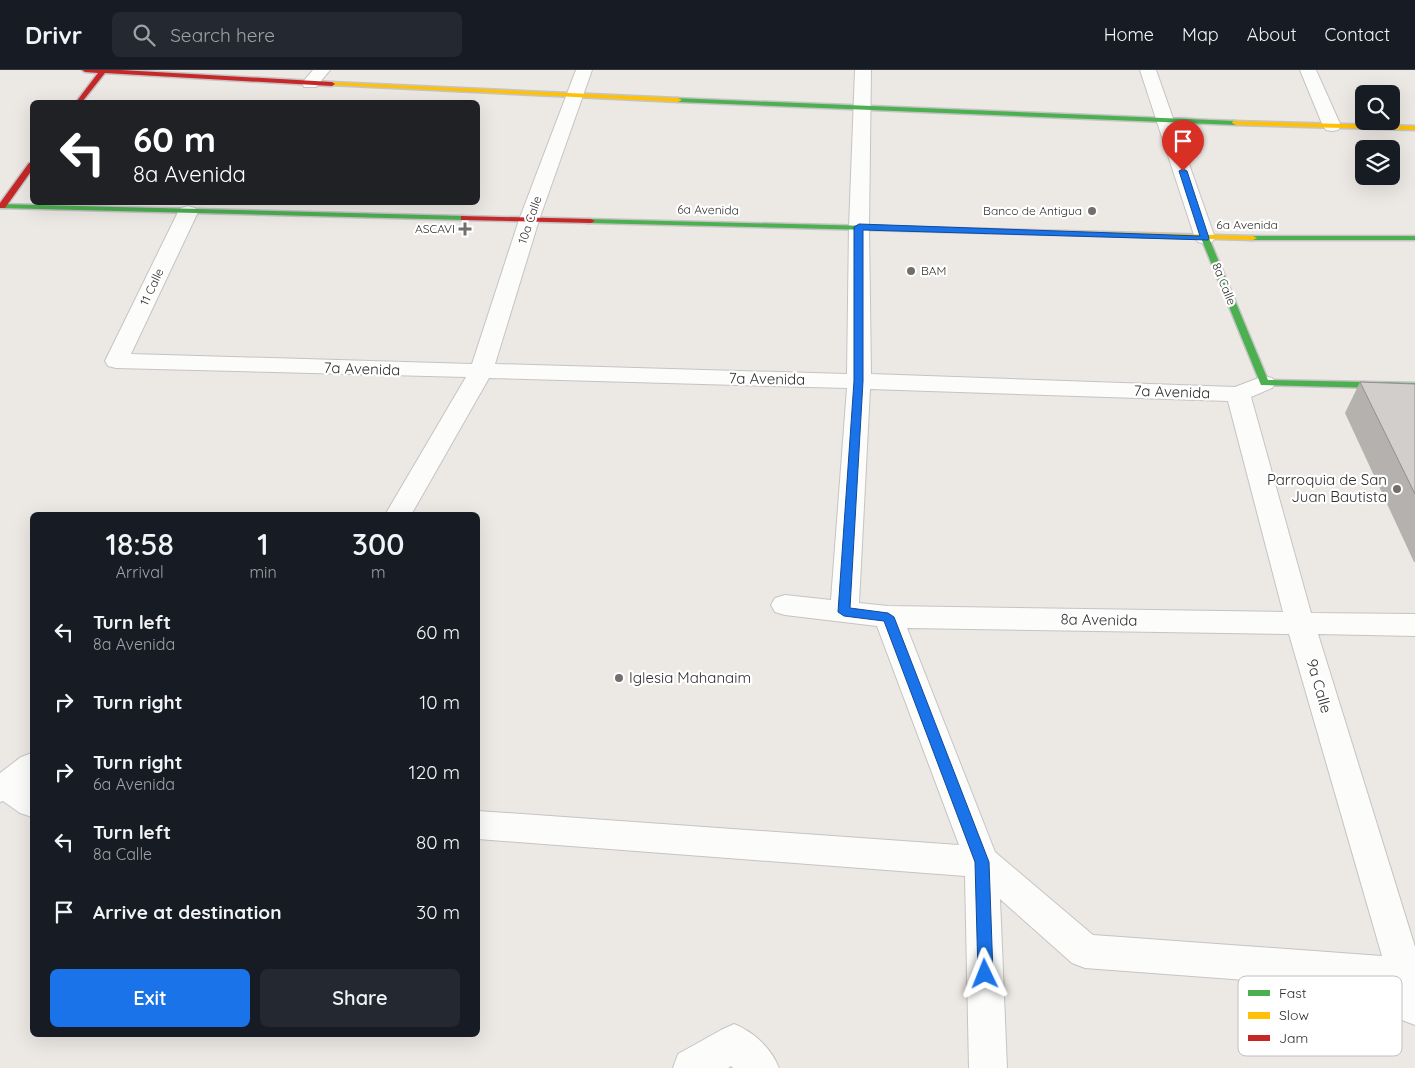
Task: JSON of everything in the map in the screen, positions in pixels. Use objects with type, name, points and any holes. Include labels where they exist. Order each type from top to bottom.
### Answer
[{"type":"main road","points":[[85,70],[310,83],[863,109],[1166,121],[1415,128]]},
{"type":"main road","points":[[81,100],[103,71]]},
{"type":"main road","points":[[1,206],[30,168]]},
{"type":"main road","name":"6a Avenida","points":[[1,206],[859,227],[1205,238],[1415,238]]},
{"type":"main road","name":"8a Calle","points":[[1205,238],[1264,383]]},
{"type":"main road","name":"7a Avenida","points":[[1264,383],[1415,386]]},
{"type":"street","points":[[310,83],[322,70]]},
{"type":"street","name":"10a Calle","points":[[400,512],[481,372],[529,220],[584,70]]},
{"type":"street","points":[[844,612],[859,381],[859,227],[863,70]]},
{"type":"street","name":"8a Calle","points":[[1148,70],[1205,238]]},
{"type":"street","points":[[1308,70],[1332,126]]},
{"type":"street","name":"11 Calle","points":[[116,361],[188,212]]},
{"type":"street","name":"7a Avenida","points":[[116,361],[859,381],[1238,394],[1264,383]]},
{"type":"street","name":"9a Calle","points":[[1238,394],[1300,622],[1411,986]]},
{"type":"street","name":"8a Avenida","points":[[785,604],[888,617],[1415,625]]},
{"type":"street","points":[[888,617],[982,862],[988,1068]]},
{"type":"street","points":[[30,767],[3,787],[30,802]]},
{"type":"street","points":[[480,826],[731,846],[982,862],[1085,951],[1318,976]]},
{"type":"street","points":[[692,1068],[734,1043],[760,1068]]},
{"type":"building","points":[[1360,382],[1415,384],[1415,494]]},
{"type":"traffic: fast","points":[[678,100],[1236,123]]},
{"type":"traffic: fast","points":[[0,206],[464,218]]},
{"type":"traffic: fast","points":[[591,221],[988,231]]},
{"type":"traffic: fast","points":[[1205,238],[1264,383],[1415,386]]},
{"type":"traffic: fast","points":[[1253,238],[1415,238]]},
{"type":"traffic: slow","points":[[332,84],[678,100]]},
{"type":"traffic: slow","points":[[1236,123],[1415,128]]},
{"type":"traffic: slow","points":[[988,231],[1253,238]]},
{"type":"traffic: jam","points":[[85,70],[332,84]]},
{"type":"traffic: jam","points":[[81,100],[104,70]]},
{"type":"traffic: jam","points":[[2,206],[30,168]]},
{"type":"traffic: jam","points":[[464,218],[591,221]]},
{"type":"place","name":"Banco de Antigua","points":[[1092,211]]},
{"type":"place","name":"ASCAVI","points":[[465,229]]},
{"type":"place","name":"BAM","points":[[911,271]]},
{"type":"place","name":"Parroquia de San Juan Bautista","points":[[1397,489]]},
{"type":"place","name":"Iglesia Mahanaim","points":[[619,678]]},
{"type":"route","points":[[985,974],[982,862],[888,617],[844,612],[859,381],[859,227],[1205,238],[1183,171]]}]
